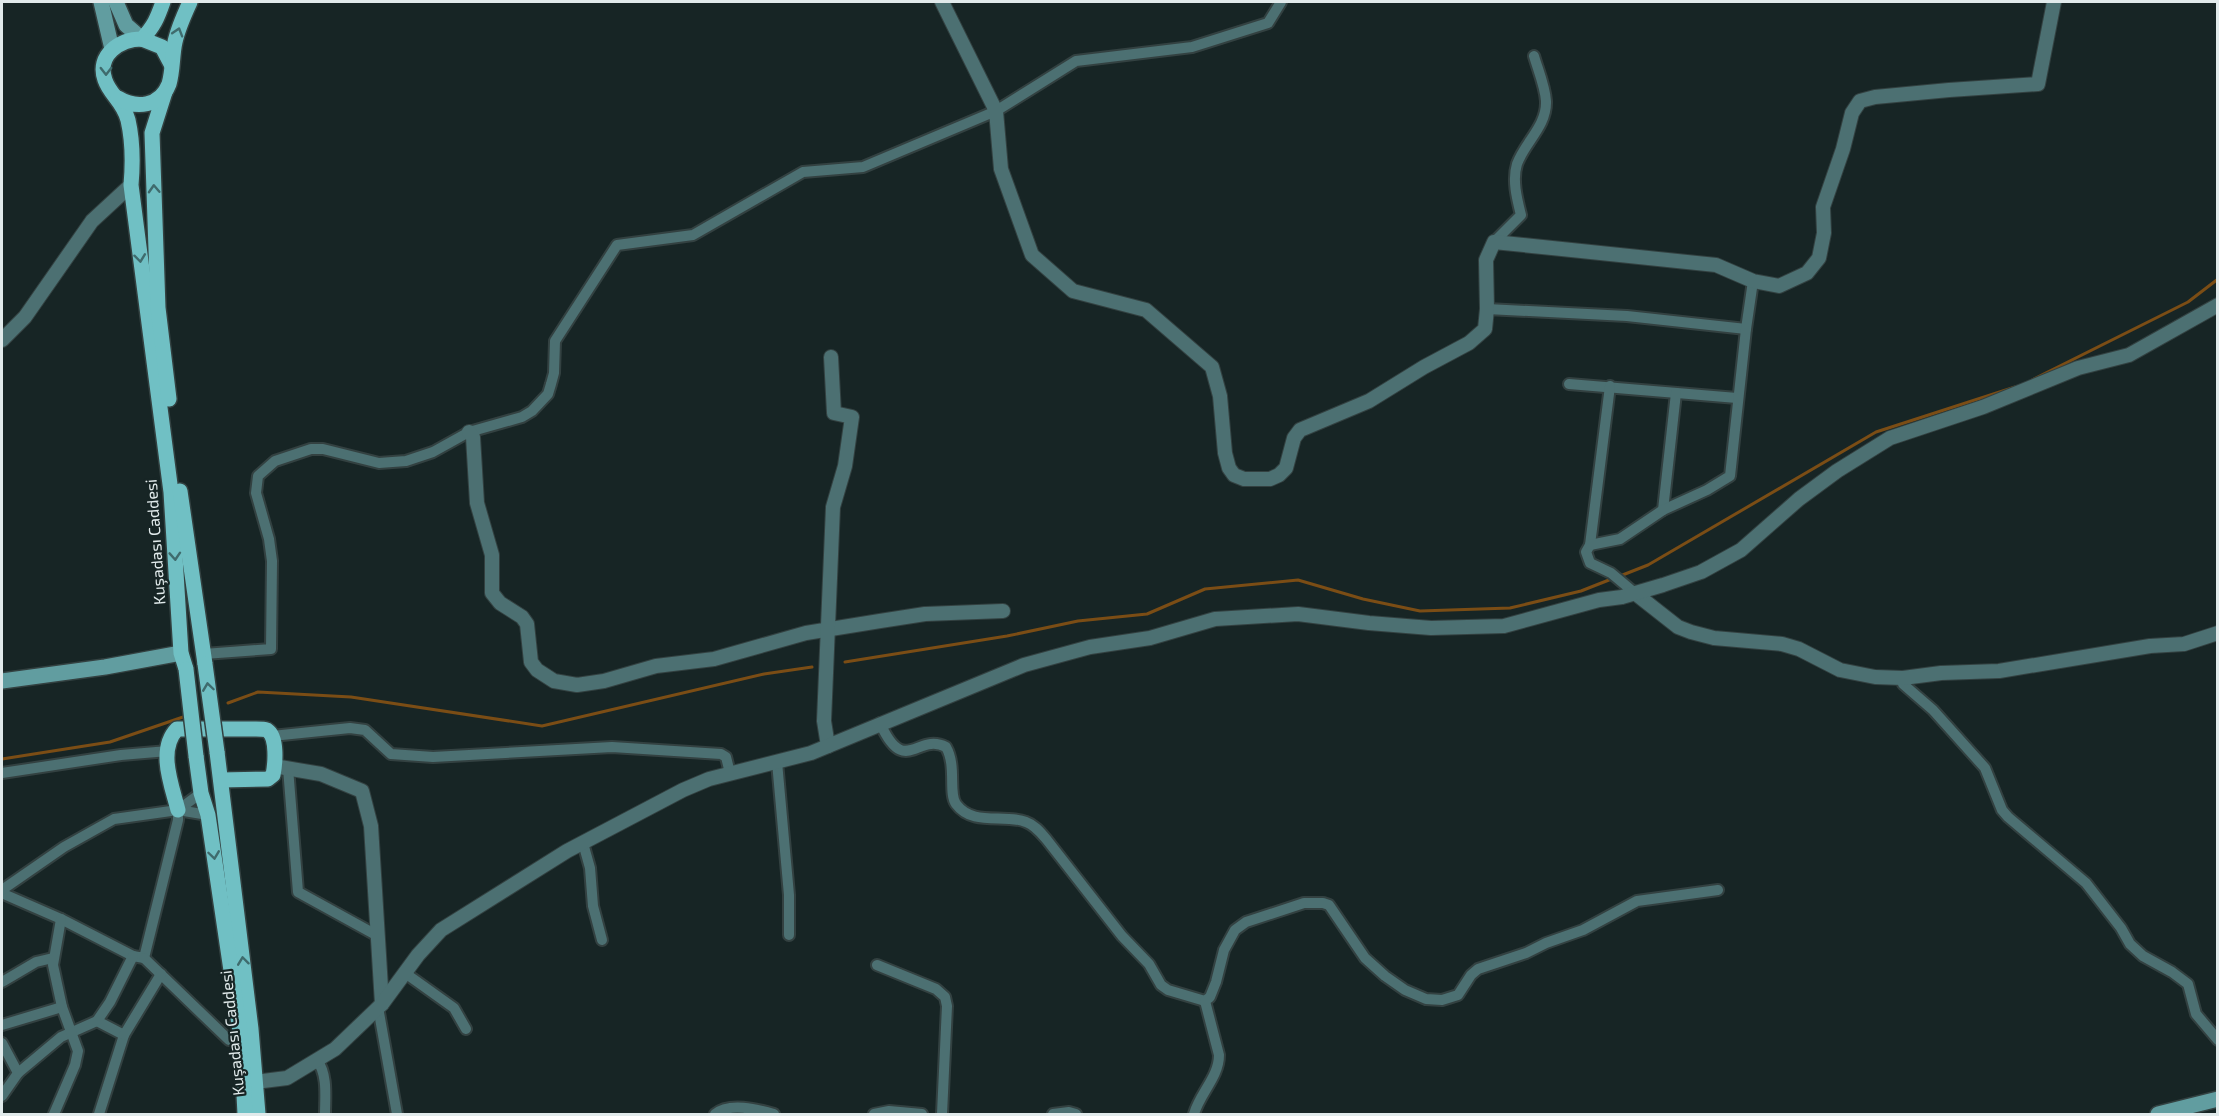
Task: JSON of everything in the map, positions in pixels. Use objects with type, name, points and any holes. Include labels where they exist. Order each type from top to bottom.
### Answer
[{"type":"main road","points":[[101,2],[112,49],[131,39],[141,39],[162,47],[171,64]]},
{"type":"main road","points":[[116,2],[126,25],[141,39]]},
{"type":"main road","points":[[141,39],[156,23],[163,2]]},
{"type":"main road","points":[[118,98],[133,104],[147,105],[165,92],[171,77],[171,64],[178,30],[190,2]]},
{"type":"main road","name":"Kuşadası Caddesi","points":[[112,49],[106,58],[104,72],[108,86],[118,98],[127,119],[133,146],[131,185],[171,492],[181,653],[186,669],[201,793],[208,815],[241,1038],[245,1114]]},
{"type":"main road","name":"Kuşadası Caddesi","points":[[165,92],[152,133],[158,308],[180,498],[221,780],[251,1029],[258,1114]]},
{"type":"main road","points":[[2,681],[105,667],[181,653]]},
{"type":"main road","points":[[178,810],[167,767],[171,736],[177,729],[267,730],[272,736],[276,760],[281,767],[268,779],[221,780]]},
{"type":"main road","points":[[2158,1114],[2217,1099]]},
{"type":"street","points":[[942,2],[996,111],[1001,169],[1032,255],[1072,291],[1146,310],[1212,368],[1220,396],[1225,453],[1229,468],[1234,475],[1244,479],[1270,479],[1279,475],[1286,468],[1294,438],[1300,430],[1369,401],[1424,367],[1469,343],[1485,329],[1486,260],[1494,242],[1521,215],[1515,187],[1517,166],[1525,148],[1539,130],[1546,102],[1534,56]]},
{"type":"street","points":[[204,659],[271,649],[272,561],[256,493],[258,476],[275,461],[311,449],[323,449],[379,463],[406,461],[433,452],[470,432],[522,417],[541,403],[548,394],[554,373],[555,341],[617,245],[693,235],[803,172],[863,166],[996,111],[1076,61],[1192,47],[1268,23],[1281,2]]},
{"type":"street","points":[[1494,242],[1716,265],[1753,281],[1779,286],[1808,273],[1819,258],[1824,233],[1823,207],[1843,149],[1852,113],[1860,101],[1875,97],[2038,84],[2054,2]]},
{"type":"street","points":[[2,340],[25,317],[92,221],[131,185]]},
{"type":"street","points":[[1590,545],[1620,539],[1663,510],[1707,490],[1730,476],[1737,398],[1753,281]]},
{"type":"street","points":[[255,1082],[287,1078],[335,1049],[380,1005],[441,930],[583,843],[682,790],[730,772],[777,762],[828,746],[1024,665],[1090,647],[1149,638],[1215,619],[1298,614],[1421,627],[1504,626],[1599,600],[1636,594],[1701,572],[1741,550],[1799,499],[1837,471],[1890,438],[1983,407],[2078,368],[2129,355],[2217,305]]},
{"type":"street","points":[[1487,309],[1627,316],[1746,329]]},
{"type":"street","points":[[828,746],[824,721],[833,507],[845,466],[852,417],[834,413],[831,357]]},
{"type":"street","points":[[1569,384],[1737,398]]},
{"type":"street","points":[[1610,386],[1590,545],[1586,552],[1590,562],[1611,573],[1678,627],[1714,638],[1782,644],[1840,670],[1875,677],[1903,678],[1941,673],[1999,671],[2150,646],[2184,644],[2217,633]]},
{"type":"street","points":[[1663,510],[1676,393]]},
{"type":"street","points":[[470,432],[473,437],[477,503],[492,555],[492,593],[500,603],[522,617],[527,624],[531,662],[544,676],[554,681],[577,685],[604,681],[656,666],[701,662],[806,633],[925,614],[1003,611]]},
{"type":"street","points":[[1903,678],[1903,684],[1933,710],[1985,768],[2002,810],[2008,818],[2086,883],[2121,928],[2130,944],[2143,956],[2188,984],[2196,1014],[2217,1040]]},
{"type":"street","points":[[879,723],[888,740],[902,751],[909,752],[934,744],[946,747],[952,757],[952,797],[957,805],[968,814],[977,817],[1016,819],[1034,826],[1122,936],[1149,964],[1161,985],[1168,990],[1205,1001]]},
{"type":"street","points":[[272,736],[350,728],[365,730],[391,754],[433,757],[612,747],[721,754],[726,757],[730,772]]},
{"type":"street","points":[[2,773],[122,754],[168,751]]},
{"type":"street","points":[[777,762],[789,895],[789,935]]},
{"type":"street","points":[[378,936],[298,892],[281,767],[321,774],[362,791],[371,826],[378,936],[380,1005],[397,1114]]},
{"type":"street","points":[[178,810],[201,793]]},
{"type":"street","points":[[144,958],[178,820],[178,810]]},
{"type":"street","points":[[208,815],[178,810],[114,819],[64,847],[2,890],[6,895],[61,919],[133,956],[144,958],[229,1040],[241,1038]]},
{"type":"street","points":[[583,843],[590,868],[592,906],[602,940]]},
{"type":"street","points":[[1194,1114],[1219,1064],[1219,1055],[1205,1001],[1216,982],[1224,950],[1236,930],[1246,922],[1304,903],[1329,905],[1365,958],[1385,976],[1405,990],[1426,999],[1442,1000],[1458,995],[1471,975],[1478,969],[1583,930],[1637,901],[1718,890]]},
{"type":"street","points":[[54,1114],[75,1065],[78,1051],[62,1006],[53,965],[61,919]]},
{"type":"street","points":[[2,1096],[18,1072],[36,1056],[70,1032],[98,1021],[133,956]]},
{"type":"street","points":[[2,982],[36,962],[54,958]]},
{"type":"street","points":[[877,965],[936,989],[945,996],[947,1006],[942,1114]]},
{"type":"street","points":[[405,973],[454,1008],[466,1029]]},
{"type":"street","points":[[99,1114],[124,1035],[161,974]]},
{"type":"street","points":[[2,1025],[62,1006]]},
{"type":"street","points":[[98,1021],[124,1035]]},
{"type":"street","points":[[2,1043],[18,1072]]},
{"type":"street","points":[[317,1060],[321,1065],[325,1080],[325,1114]]},
{"type":"street","points":[[715,1114],[722,1109],[730,1108],[759,1110],[774,1114]]},
{"type":"street","points":[[874,1114],[889,1111],[922,1114]]},
{"type":"street","points":[[1053,1114],[1069,1112],[1076,1114]]},
{"type":"waterway","points":[[2032,380],[2188,302],[2218,279]]},
{"type":"waterway","points":[[1620,576],[1648,565],[1876,432],[2015,387]]},
{"type":"waterway","points":[[845,662],[1007,636],[1078,621],[1147,614],[1205,589],[1298,580],[1363,599],[1420,611],[1510,608],[1581,591],[1614,578]]},
{"type":"waterway","points":[[228,703],[258,692],[351,697],[542,726],[764,674],[812,667]]},
{"type":"waterway","points":[[2,759],[110,742],[186,716]]}]
